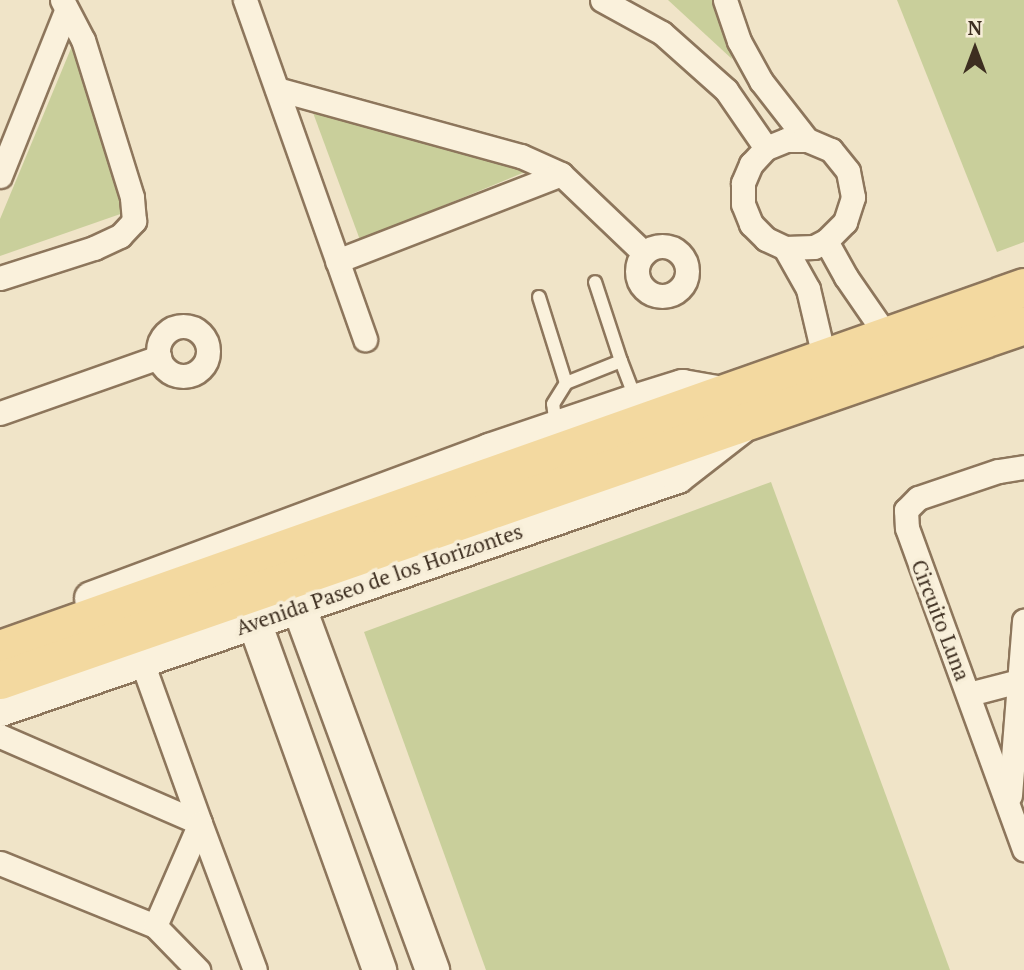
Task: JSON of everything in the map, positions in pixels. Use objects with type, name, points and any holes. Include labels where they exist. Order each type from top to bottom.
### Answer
[{"type":"main road","name":"Avenida Paseo de los Horizontes","points":[[0,680],[425,514],[720,393],[1024,286]]},
{"type":"main road","name":"Avenida Paseo de los Horizontes","points":[[0,649],[425,514],[745,423],[1023,326]]},
{"type":"street","points":[[245,0],[365,339]]},
{"type":"street","points":[[602,0],[635,8],[726,90],[766,148]]},
{"type":"street","points":[[725,0],[740,41],[761,81],[807,140]]},
{"type":"street","points":[[0,176],[64,5]]},
{"type":"street","points":[[0,278],[94,248],[120,236],[134,221],[132,197],[83,40],[64,5]]},
{"type":"street","points":[[276,89],[521,156],[562,174],[643,254]]},
{"type":"street","points":[[786,140],[807,140],[831,150],[848,171],[853,197],[845,222],[826,241],[814,247],[785,248],[766,239],[751,224],[743,204],[743,183],[751,163],[766,148],[786,140]]},
{"type":"street","points":[[337,261],[562,174]]},
{"type":"street","points":[[826,241],[886,335]]},
{"type":"street","points":[[785,248],[808,289],[824,357]]},
{"type":"street","points":[[0,413],[159,357]]},
{"type":"street","name":"Avenida Paseo de los Horizontes","points":[[0,632],[556,427],[637,400],[682,386],[720,393]]},
{"type":"street","name":"Avenida Paseo de los Horizontes","points":[[0,709],[677,476],[745,423]]},
{"type":"street","name":"Circuito Luna","points":[[1024,467],[998,471],[918,498],[906,510],[907,528],[1024,849]]},
{"type":"street","points":[[299,608],[432,970]]},
{"type":"street","points":[[1009,806],[1024,621]]},
{"type":"street","points":[[254,622],[379,970]]},
{"type":"street","points":[[141,659],[255,970]]},
{"type":"street","points":[[969,694],[1019,681]]},
{"type":"street","points":[[0,736],[200,823]]},
{"type":"street","points":[[155,926],[200,823]]},
{"type":"street","points":[[0,863],[155,926],[186,966]]},
{"type":"lane","points":[[595,282],[637,400]]},
{"type":"lane","points":[[539,297],[566,383]]},
{"type":"lane","points":[[556,427],[553,404],[566,383],[621,361]]},
{"type":"green space","points":[[668,0],[716,0],[732,59]]},
{"type":"green space","points":[[897,0],[1024,0],[1024,242],[997,252]]},
{"type":"green space","points":[[72,46],[129,211],[0,256],[0,219]]},
{"type":"green space","points":[[312,110],[535,168],[360,240]]},
{"type":"green space","points":[[771,482],[950,970],[486,970],[364,632]]}]
